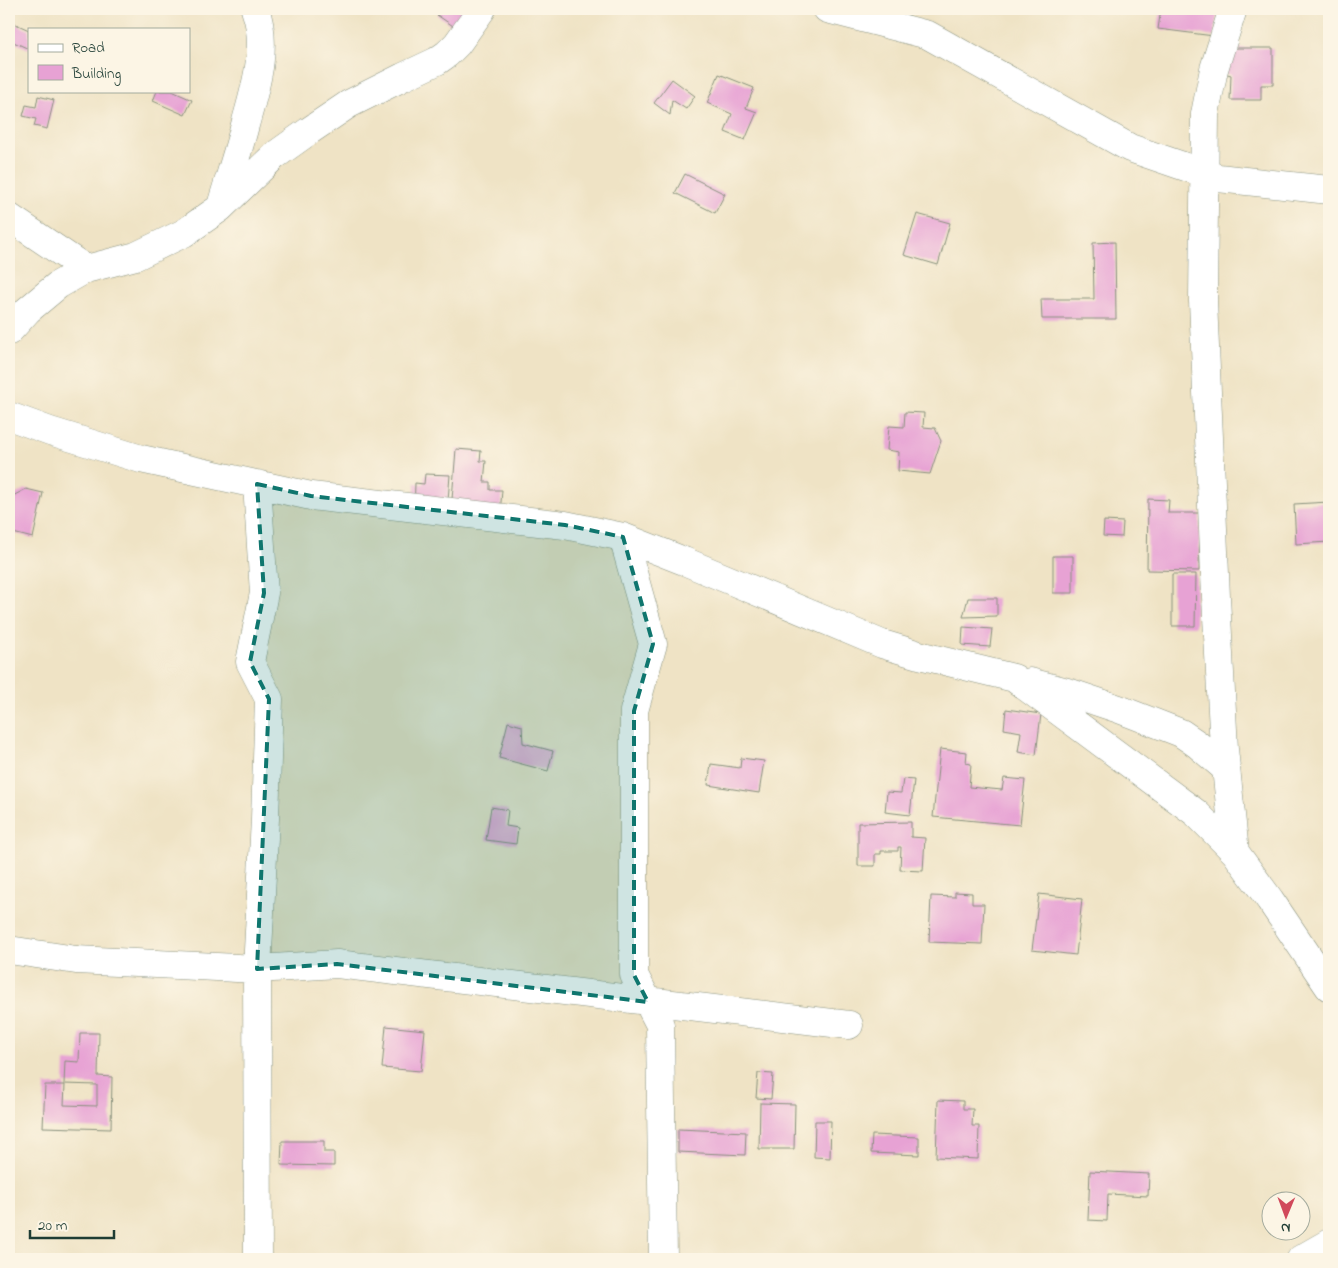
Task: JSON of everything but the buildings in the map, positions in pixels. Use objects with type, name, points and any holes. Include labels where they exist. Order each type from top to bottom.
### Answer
[{"type":"street","points":[[220,208],[257,82],[261,36],[255,9]]},
{"type":"street","points":[[9,331],[28,310],[58,285],[86,269],[136,256],[184,233],[220,208],[274,156],[309,130],[349,104],[437,61],[457,44],[482,9]]},
{"type":"street","points":[[828,9],[928,35],[1130,148],[1218,178],[1329,190]]},
{"type":"street","points":[[1233,9],[1214,69],[1205,114],[1203,301],[1224,749],[1235,852]]},
{"type":"street","points":[[9,217],[86,269]]},
{"type":"street","points":[[9,416],[50,431],[141,459],[311,496],[565,525],[623,537],[684,560],[882,644],[1071,693],[1119,708],[1181,733],[1197,744],[1226,770]]},
{"type":"street","points":[[257,484],[264,593],[250,662],[269,699],[257,969],[258,1259]]},
{"type":"street","points":[[623,537],[652,644],[634,711],[634,975],[660,1025],[663,1259]]},
{"type":"street","points":[[1014,678],[1196,813],[1235,852],[1329,987]]},
{"type":"street","points":[[9,950],[76,960],[257,969],[337,964],[850,1025]]},
{"type":"street","points":[[1300,1259],[1329,1243]]},
{"type":"highlighted area","points":[[257,484],[311,496],[565,525],[623,537],[653,644],[634,711],[634,975],[648,1002],[337,964],[257,969],[269,699],[250,662],[264,593]]}]
